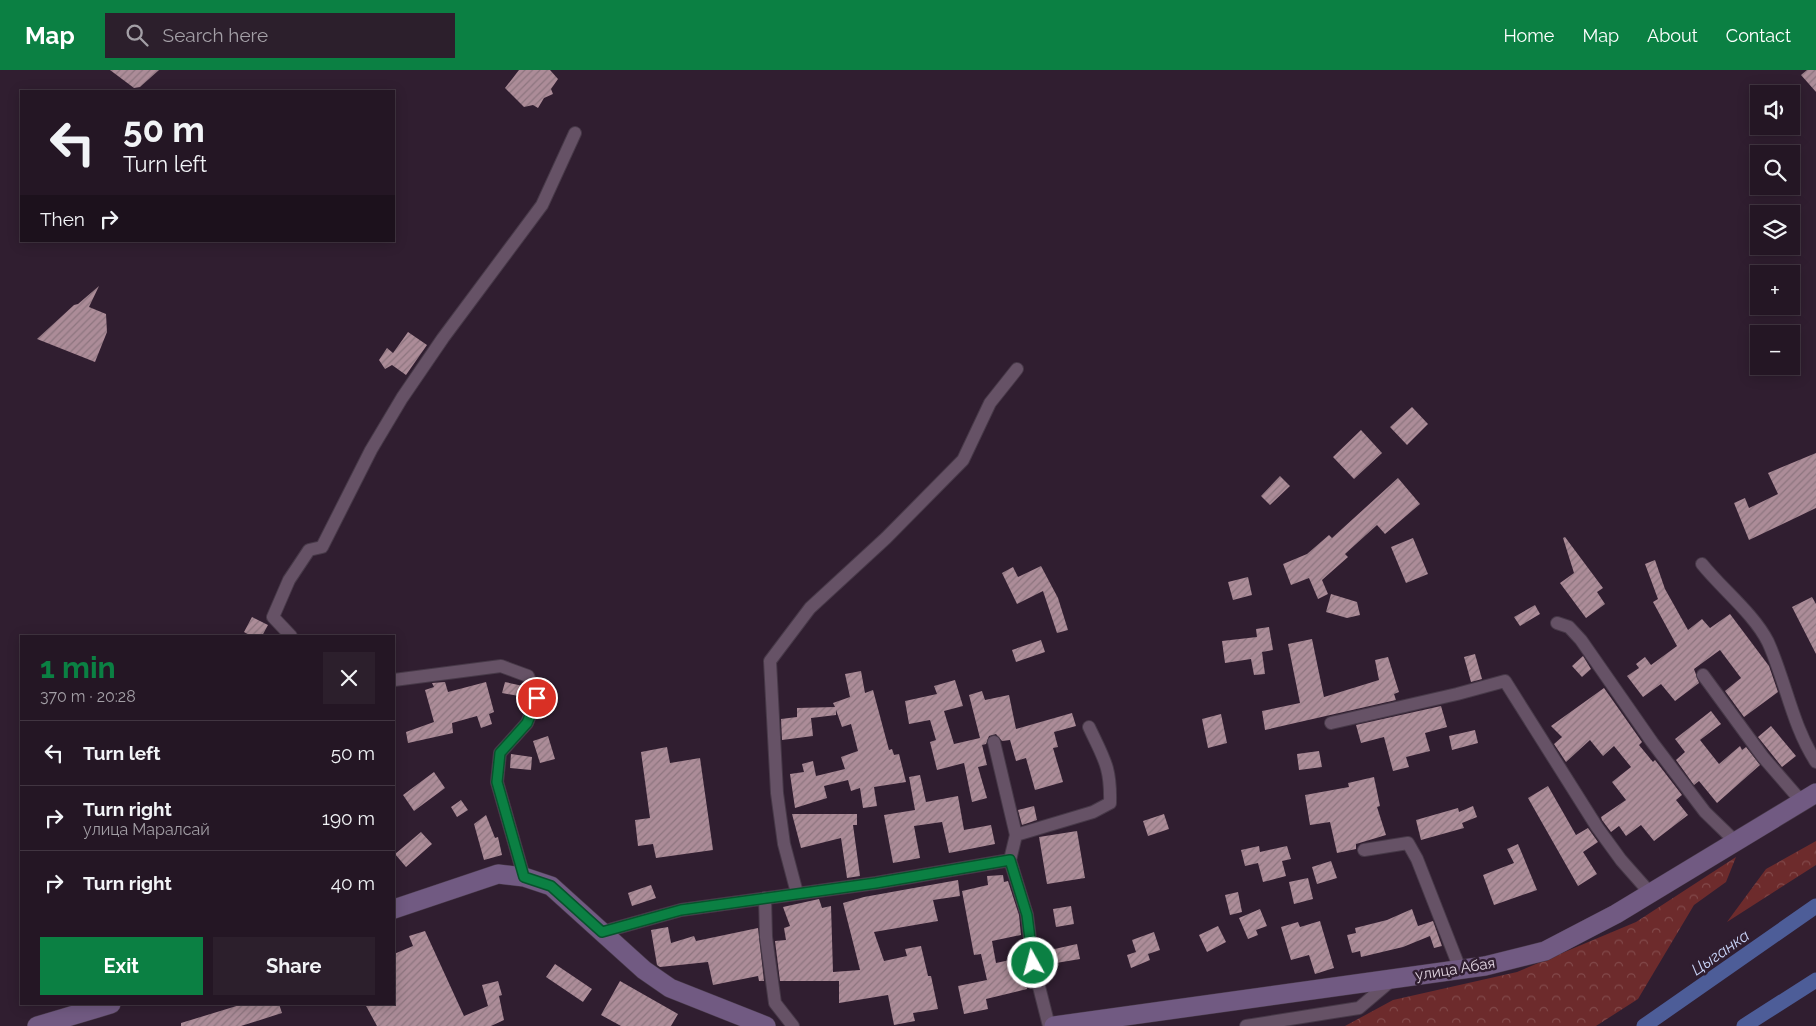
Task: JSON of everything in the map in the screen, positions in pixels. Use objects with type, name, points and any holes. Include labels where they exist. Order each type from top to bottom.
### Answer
[{"type":"street","points":[[290,635],[273,617],[289,580],[309,550],[322,548],[370,450],[402,398],[443,338],[542,205],[575,133]]},
{"type":"street","points":[[797,893],[784,844],[777,792],[770,661],[810,608],[886,538],[963,460],[990,403],[1017,369]]},
{"type":"street","points":[[1702,564],[1767,640],[1782,676],[1797,727],[1816,762]]},
{"type":"street","points":[[1557,623],[1569,627],[1581,640],[1652,742],[1705,812],[1737,843]]},
{"type":"street","points":[[395,680],[501,666],[528,676],[537,698],[527,723],[500,753],[497,782],[524,877]]},
{"type":"street","points":[[1703,675],[1763,757],[1809,797]]},
{"type":"street","points":[[1330,723],[1466,692],[1505,681],[1597,827],[1621,860],[1651,894]]},
{"type":"street","points":[[1016,835],[1093,812],[1110,803],[1111,780],[1108,767],[1088,727]]},
{"type":"street","points":[[994,742],[1016,835],[1010,860],[1027,915],[1033,963],[1049,1026]]},
{"type":"street","name":"улица Абая","points":[[1054,1026],[1485,966],[1545,951],[1651,894],[1737,843],[1809,797]]},
{"type":"street","points":[[1364,850],[1408,844],[1416,859],[1460,969]]},
{"type":"street","points":[[602,932],[681,910],[876,883],[1010,860]]},
{"type":"street","points":[[395,909],[498,874],[524,877],[551,886],[644,970],[664,984],[710,1006],[766,1026]]},
{"type":"street","points":[[765,898],[766,937],[775,1003],[793,1026]]},
{"type":"street","points":[[1246,1026],[1359,1008],[1394,978]]},
{"type":"street","points":[[37,1026],[62,1022],[108,1005]]},
{"type":"green space","points":[[1816,841],[1816,865],[1727,922],[1766,869]]},
{"type":"green space","points":[[1736,857],[1726,882],[1694,905],[1638,999],[1596,1026],[1345,1026],[1393,1000],[1517,972],[1636,922]]},
{"type":"building","points":[[110,70],[159,70],[140,87],[134,88]]},
{"type":"building","points":[[519,70],[550,70],[558,79],[551,89],[553,94],[544,98],[538,108],[533,105],[524,107],[505,88]]},
{"type":"building","points":[[1807,70],[1816,70],[1816,92],[1801,75]]},
{"type":"building","points":[[99,286],[89,307],[106,314],[107,332],[95,362],[37,339],[74,305],[78,304]]},
{"type":"building","points":[[408,332],[427,345],[406,375],[392,365],[385,369],[379,360],[387,348],[393,353]]},
{"type":"building","points":[[1412,407],[1428,424],[1407,445],[1390,427]]},
{"type":"building","points":[[1361,430],[1382,453],[1354,479],[1333,457]]},
{"type":"building","points":[[1816,453],[1816,508],[1749,540],[1734,503],[1745,498],[1749,508],[1778,494],[1768,473]]},
{"type":"building","points":[[1280,476],[1290,486],[1270,505],[1261,496]]},
{"type":"building","points":[[1398,478],[1420,504],[1385,534],[1377,525],[1345,554],[1348,557],[1322,580],[1328,594],[1318,599],[1309,578],[1291,585],[1283,564],[1307,554],[1329,535],[1332,538]]},
{"type":"building","points":[[1565,537],[1603,588],[1597,592],[1605,604],[1586,618],[1560,583],[1574,573],[1563,538]]},
{"type":"building","points":[[1413,538],[1428,574],[1406,583],[1391,547]]},
{"type":"building","points":[[1655,560],[1665,589],[1688,630],[1702,619],[1710,628],[1730,614],[1769,666],[1778,692],[1744,717],[1725,691],[1741,678],[1720,650],[1694,669],[1699,683],[1675,701],[1661,684],[1643,697],[1627,676],[1639,668],[1636,664],[1645,657],[1651,665],[1677,646],[1653,602],[1658,599],[1645,564]]},
{"type":"building","points":[[1041,566],[1058,598],[1068,630],[1057,633],[1043,591],[1017,604],[1002,573],[1013,567],[1018,577]]},
{"type":"building","points":[[1248,577],[1252,595],[1233,600],[1228,582]]},
{"type":"building","points":[[1331,594],[1357,602],[1360,615],[1347,618],[1326,612]]},
{"type":"building","points":[[1812,597],[1816,604],[1816,654],[1792,607]]},
{"type":"building","points":[[1535,605],[1540,614],[1520,626],[1514,617]]},
{"type":"building","points":[[252,617],[268,625],[263,635],[249,635],[244,632]]},
{"type":"building","points":[[1269,627],[1273,650],[1262,652],[1265,674],[1254,675],[1251,659],[1225,663],[1222,641],[1257,637],[1256,629]]},
{"type":"building","points":[[1312,639],[1324,697],[1379,680],[1375,660],[1388,657],[1399,692],[1394,694],[1396,700],[1265,730],[1262,711],[1300,703],[1288,644]]},
{"type":"building","points":[[1041,640],[1045,652],[1016,662],[1012,650]]},
{"type":"building","points":[[1475,654],[1482,679],[1471,682],[1464,657]]},
{"type":"building","points":[[1583,656],[1591,669],[1582,677],[1572,666]]},
{"type":"building","points":[[861,671],[865,693],[873,690],[889,750],[892,749],[894,755],[899,754],[906,782],[874,787],[877,806],[863,808],[860,788],[851,791],[848,780],[824,786],[827,798],[795,808],[790,774],[804,772],[802,764],[813,761],[816,776],[845,769],[841,757],[858,751],[851,724],[842,727],[836,710],[836,715],[811,718],[813,736],[782,740],[781,719],[797,717],[797,708],[835,707],[833,703],[850,697],[845,674]]},
{"type":"building","points":[[955,680],[963,706],[944,711],[954,744],[980,738],[969,695],[982,691],[985,700],[1009,695],[1016,729],[1072,713],[1076,726],[1054,732],[1058,747],[1053,748],[1063,782],[1035,790],[1026,758],[1016,761],[1010,740],[1002,741],[996,734],[989,736],[986,744],[982,745],[987,765],[978,767],[987,798],[972,802],[964,763],[937,770],[930,742],[936,740],[930,720],[909,724],[905,701],[937,694],[934,686]]},
{"type":"building","points":[[445,682],[448,692],[486,682],[494,712],[489,714],[492,724],[481,728],[477,716],[452,723],[453,733],[408,743],[406,732],[434,722],[425,690],[434,687],[432,683]]},
{"type":"building","points":[[505,682],[523,686],[525,691],[524,697],[502,693]]},
{"type":"building","points":[[1604,688],[1642,742],[1639,745],[1653,762],[1655,760],[1682,795],[1676,800],[1688,815],[1654,841],[1641,825],[1626,836],[1619,826],[1611,832],[1602,820],[1601,817],[1626,800],[1612,782],[1631,767],[1614,746],[1603,756],[1590,740],[1566,762],[1554,744],[1562,737],[1551,726]]},
{"type":"building","points":[[1441,706],[1447,727],[1425,733],[1430,751],[1406,757],[1409,767],[1393,771],[1384,737],[1361,743],[1356,725]]},
{"type":"building","points":[[1711,711],[1721,724],[1700,740],[1719,764],[1740,746],[1742,750],[1746,747],[1760,765],[1717,803],[1699,781],[1694,785],[1676,760],[1685,752],[1675,739]]},
{"type":"building","points":[[1221,714],[1227,743],[1208,748],[1202,719]]},
{"type":"building","points":[[1771,726],[1796,756],[1782,767],[1758,737]]},
{"type":"building","points":[[1475,730],[1478,743],[1452,750],[1449,736]]},
{"type":"building","points":[[548,736],[555,759],[540,763],[533,741]]},
{"type":"building","points":[[667,747],[670,763],[700,758],[713,850],[656,858],[653,844],[638,846],[635,820],[650,818],[641,752]]},
{"type":"building","points":[[1319,751],[1322,767],[1299,770],[1297,754]]},
{"type":"building","points":[[511,754],[532,757],[531,770],[510,768]]},
{"type":"building","points":[[434,772],[445,788],[414,811],[403,795]]},
{"type":"building","points":[[920,775],[926,802],[958,796],[964,830],[991,825],[995,844],[949,853],[942,822],[914,826],[920,858],[893,863],[884,815],[915,810],[909,777]]},
{"type":"building","points":[[1374,777],[1380,806],[1377,807],[1386,835],[1356,844],[1356,849],[1337,853],[1330,822],[1310,825],[1305,795],[1349,787],[1348,783]]},
{"type":"building","points":[[1548,786],[1576,835],[1588,828],[1598,842],[1583,852],[1597,874],[1578,886],[1528,798]]},
{"type":"building","points":[[461,800],[468,810],[457,817],[451,807]]},
{"type":"building","points":[[1034,806],[1037,820],[1022,825],[1018,810]]},
{"type":"building","points":[[1473,806],[1477,817],[1462,823],[1464,828],[1421,840],[1416,820],[1458,808],[1459,812]]},
{"type":"building","points":[[792,814],[857,814],[857,825],[853,825],[860,876],[847,878],[841,838],[801,848]]},
{"type":"building","points":[[1164,814],[1169,829],[1148,836],[1143,821]]},
{"type":"building","points":[[486,815],[495,838],[498,837],[502,855],[484,860],[474,824]]},
{"type":"building","points":[[1077,831],[1085,878],[1047,884],[1039,837]]},
{"type":"building","points":[[421,832],[432,844],[406,867],[395,854]]},
{"type":"building","points":[[1518,844],[1537,890],[1494,905],[1483,875],[1514,863],[1507,849]]},
{"type":"building","points":[[1259,846],[1260,852],[1287,846],[1291,859],[1282,861],[1286,876],[1263,882],[1258,863],[1245,866],[1241,850]]},
{"type":"building","points":[[1331,861],[1337,878],[1317,884],[1312,867]]},
{"type":"building","points":[[1003,875],[1004,882],[1008,881],[1019,915],[1021,935],[992,941],[996,963],[1019,958],[1027,989],[986,999],[988,1009],[964,1014],[958,986],[987,980],[981,954],[974,955],[962,891],[988,885],[987,876]]},
{"type":"building","points":[[1308,878],[1313,899],[1294,904],[1289,882]]},
{"type":"building","points":[[958,880],[960,896],[933,900],[938,921],[874,932],[884,961],[907,956],[905,949],[921,946],[928,976],[931,976],[938,1009],[913,1013],[915,1021],[894,1025],[888,995],[839,1003],[839,981],[780,981],[775,941],[786,940],[784,928],[790,926],[783,907],[819,899],[822,908],[831,906],[833,972],[860,970],[843,903],[864,897]]},
{"type":"building","points":[[651,885],[656,898],[632,906],[628,893]]},
{"type":"building","points":[[1238,892],[1242,912],[1230,915],[1225,895]]},
{"type":"building","points":[[1071,906],[1074,924],[1056,927],[1053,909]]},
{"type":"building","points":[[1260,909],[1267,926],[1256,930],[1258,935],[1248,939],[1239,918]]},
{"type":"building","points":[[1412,909],[1418,926],[1433,921],[1442,946],[1434,948],[1430,936],[1403,947],[1361,957],[1360,951],[1352,953],[1347,935],[1356,933],[1355,928],[1387,920]]},
{"type":"building","points":[[1320,921],[1334,968],[1315,974],[1309,955],[1291,960],[1281,927],[1298,922],[1300,927]]},
{"type":"building","points":[[1218,926],[1226,942],[1207,952],[1199,935]]},
{"type":"building","points":[[668,927],[671,943],[694,936],[696,941],[758,928],[764,981],[759,981],[758,976],[713,985],[708,962],[660,967],[657,965],[651,930]]},
{"type":"building","points":[[425,931],[464,1016],[488,1006],[482,985],[498,981],[502,995],[499,996],[504,1020],[491,1026],[377,1026],[366,1005],[395,1005],[395,954],[413,946],[409,936]]},
{"type":"building","points":[[1154,932],[1160,950],[1148,954],[1150,960],[1131,968],[1127,955],[1136,952],[1132,940]]},
{"type":"building","points":[[1077,944],[1080,959],[1044,965],[1041,952]]},
{"type":"building","points":[[555,964],[592,989],[583,1002],[546,977]]},
{"type":"building","points":[[620,981],[678,1014],[671,1026],[621,1026],[601,1015]]},
{"type":"building","points":[[240,1005],[279,1005],[282,1013],[241,1026],[181,1026],[181,1023]]},
{"type":"waterway","name":"Цыганка","points":[[1644,1026],[1816,906]]},
{"type":"waterway","points":[[1744,1026],[1816,980]]},
{"type":"route","points":[[537,698],[527,723],[500,753],[497,782],[524,877],[551,886],[602,932],[681,910],[876,883],[1010,860],[1027,915],[1033,963]]}]
